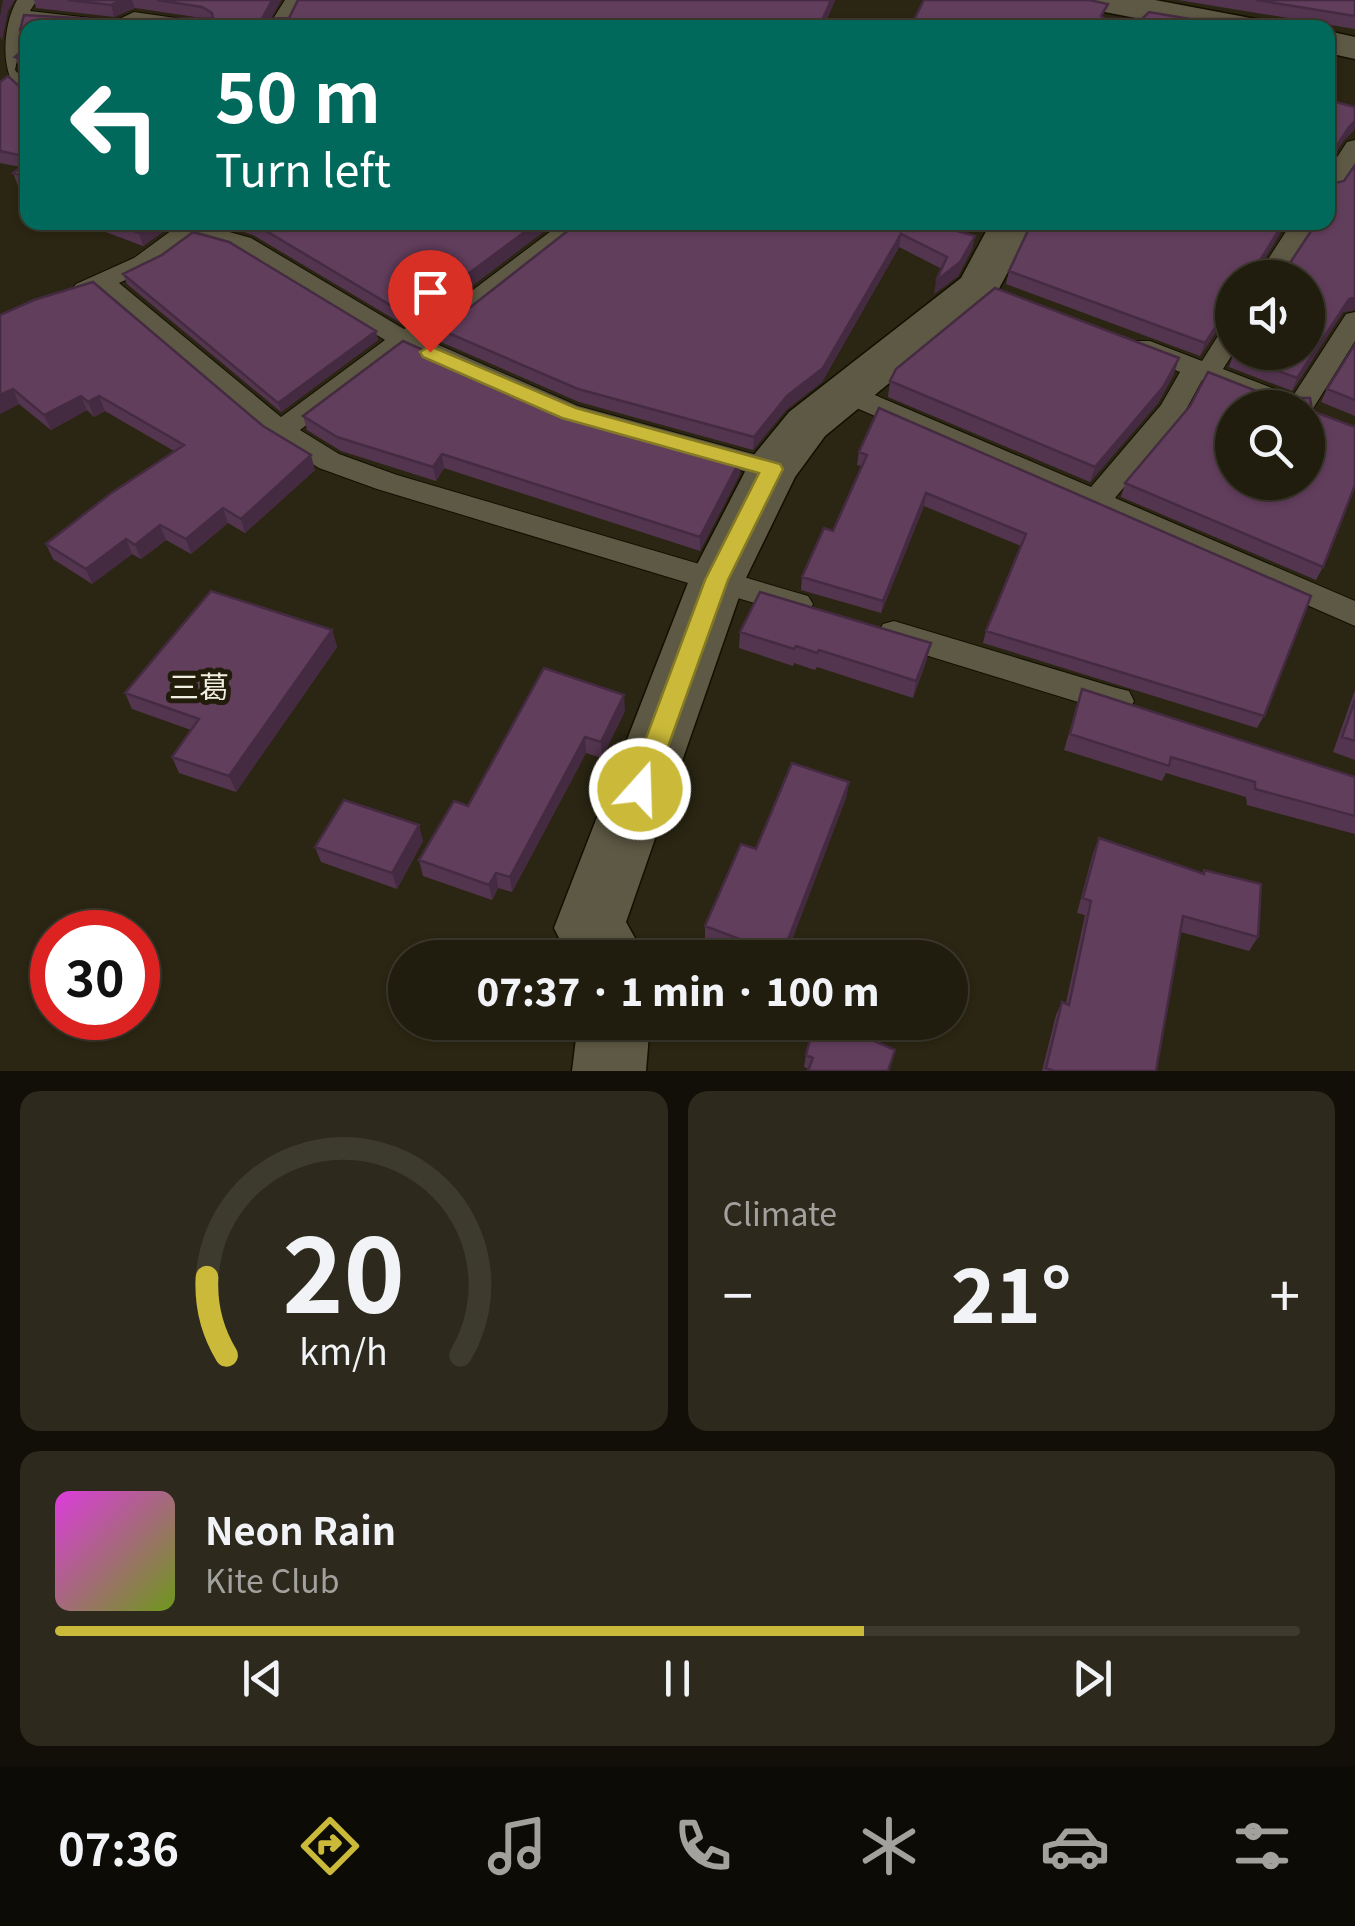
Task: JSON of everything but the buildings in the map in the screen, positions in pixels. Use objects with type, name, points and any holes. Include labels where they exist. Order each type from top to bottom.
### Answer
[{"type":"street","points":[[1117,11],[1186,20]]},
{"type":"street","points":[[598,940],[590,928],[717,580],[772,469],[807,424],[846,394],[995,258]]},
{"type":"street","points":[[609,1071],[612,1040]]},
{"type":"lane","points":[[20,89],[4,70],[22,8],[86,20]]},
{"type":"lane","points":[[1335,177],[1355,147]]},
{"type":"lane","points":[[66,294],[104,283],[142,263],[189,230]]},
{"type":"lane","points":[[207,230],[242,242],[403,339],[484,378],[569,413],[772,469]]},
{"type":"lane","points":[[280,432],[403,339],[454,316],[568,230]]},
{"type":"lane","points":[[1280,260],[1299,230]]},
{"type":"lane","points":[[104,283],[280,432],[329,460],[387,482],[826,613]]},
{"type":"lane","points":[[1318,390],[1355,320]]},
{"type":"lane","points":[[1123,340],[1253,390]]},
{"type":"lane","points":[[1096,501],[1215,354]]},
{"type":"lane","points":[[846,394],[1355,614]]},
{"type":"lane","points":[[863,624],[1138,708]]},
{"type":"district","name":"三葛","points":[[199,688]]},
{"type":"route","points":[[430,352],[569,413],[772,469],[717,580],[640,789]]}]
